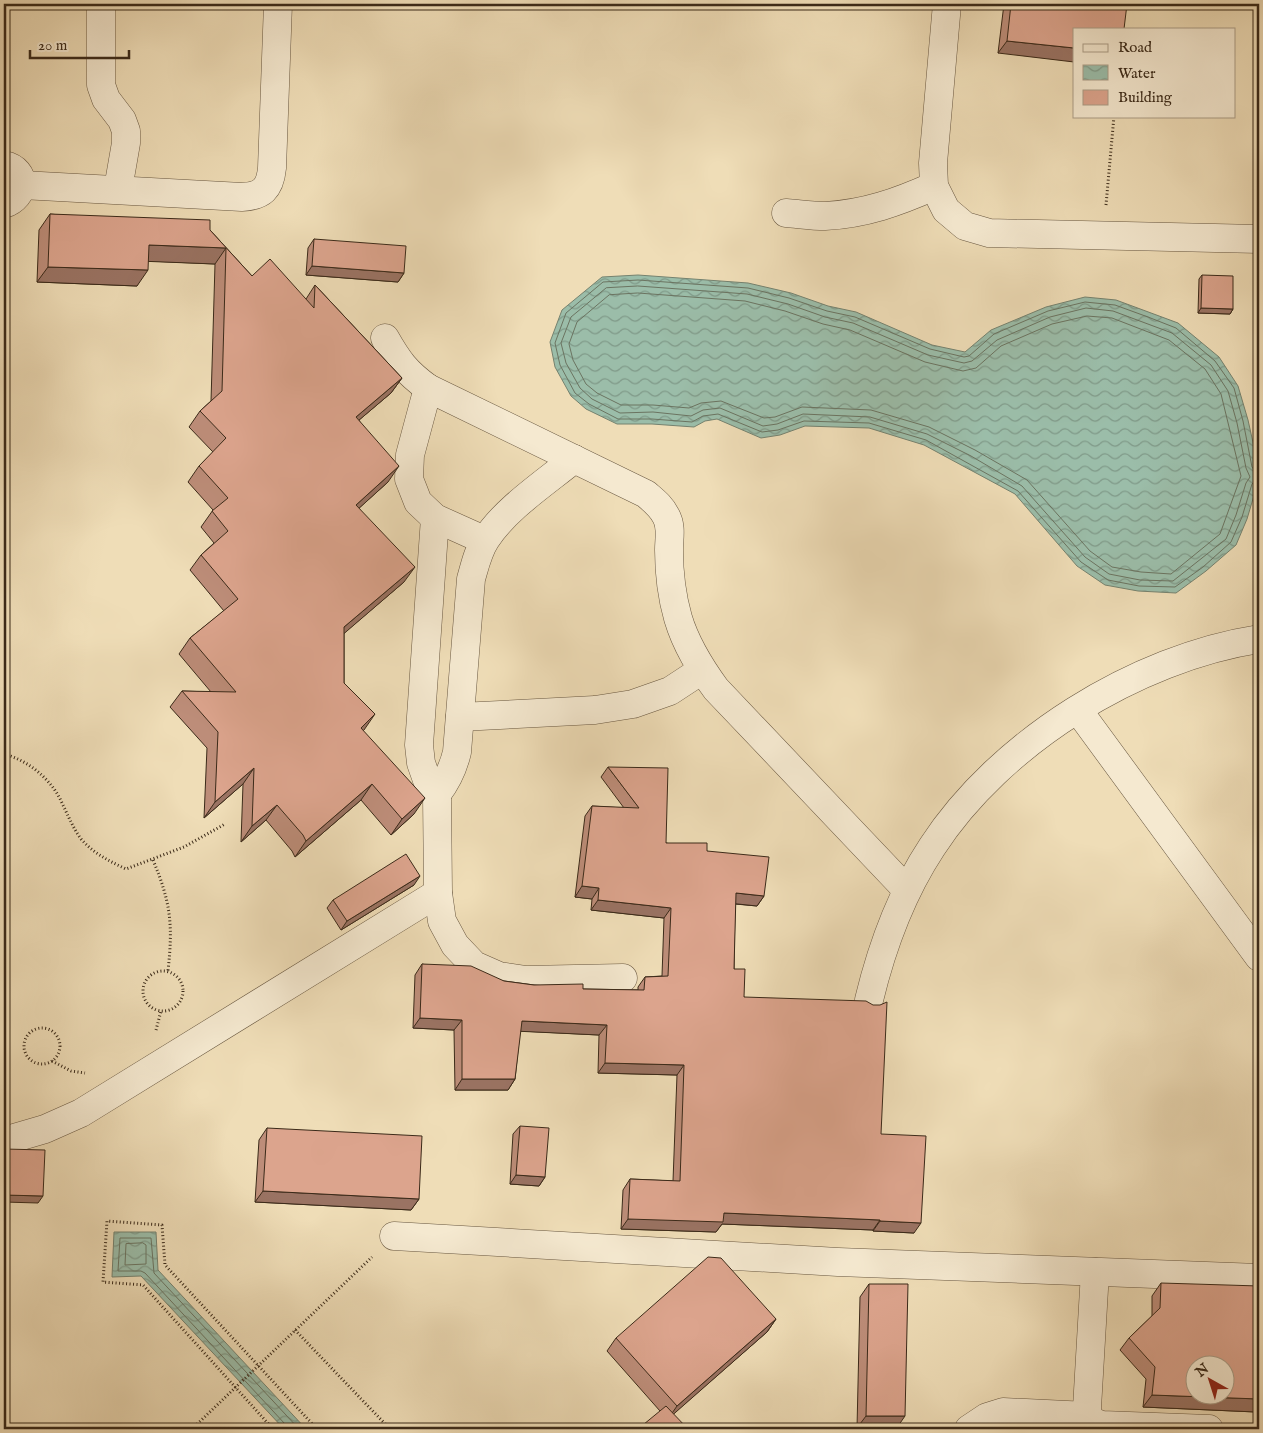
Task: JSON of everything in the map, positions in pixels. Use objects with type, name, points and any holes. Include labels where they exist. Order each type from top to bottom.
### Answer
[{"type":"lane","points":[[101,4],[101,85],[106,99],[122,120],[126,131],[126,143],[118,190]]},
{"type":"lane","points":[[10,184],[242,197],[254,196],[264,190],[271,181],[272,168],[278,4]]},
{"type":"lane","points":[[947,4],[933,163],[934,186],[946,210],[965,226],[989,233],[1259,239]]},
{"type":"lane","points":[[786,213],[824,216],[862,212],[899,202],[934,186]]},
{"type":"lane","points":[[385,338],[396,358],[410,375],[428,388],[646,494],[659,504],[667,518],[671,533],[669,550],[671,584],[678,618],[688,645],[702,670],[716,689],[907,890]]},
{"type":"lane","points":[[428,388],[410,455],[408,479],[418,502],[435,518],[484,540]]},
{"type":"lane","points":[[437,794],[448,781],[454,767],[457,752],[472,578],[476,559],[484,540],[495,526],[508,513],[574,459]]},
{"type":"lane","points":[[435,518],[419,745],[421,763],[427,780],[437,794],[438,893],[442,921],[455,946],[474,964],[499,976],[526,980],[623,978]]},
{"type":"lane","points":[[869,1000],[878,962],[891,925],[907,890],[932,846],[963,806],[997,770],[1036,737],[1119,686],[1162,667],[1206,651],[1259,639]]},
{"type":"lane","points":[[460,717],[595,710],[633,704],[670,690],[702,670]]},
{"type":"lane","points":[[1078,710],[1259,957]]},
{"type":"lane","points":[[4,1141],[45,1130],[81,1113],[438,893]]},
{"type":"lane","points":[[394,1236],[848,1262],[1259,1278]]},
{"type":"lane","points":[[1095,1272],[1087,1408],[1088,1416],[1093,1423],[1102,1425],[1209,1429]]},
{"type":"lane","points":[[969,1429],[987,1417],[1003,1412],[1088,1416]]},
{"type":"path","points":[[1103,236],[1114,118]]},
{"type":"path","points":[[4,754],[24,762],[48,782],[58,795],[72,826],[83,840],[110,862],[126,869],[184,847],[225,824]]},
{"type":"path","points":[[153,860],[164,885],[170,912],[172,940],[168,971]]},
{"type":"path","points":[[168,971],[180,982],[183,990],[182,998],[177,1005],[169,1010],[161,1011],[147,1003],[143,996],[143,988],[146,980],[152,974],[168,971]]},
{"type":"path","points":[[44,1027],[53,1030],[59,1038],[58,1055],[52,1061],[43,1064],[34,1063],[27,1058],[23,1050],[24,1041],[28,1033],[35,1028],[44,1027]]},
{"type":"path","points":[[274,1429],[143,1285],[103,1282],[107,1221],[162,1225],[165,1265],[316,1429]]},
{"type":"path","points":[[192,1429],[394,1236]]},
{"type":"path","points":[[296,1330],[390,1429]]},
{"type":"path","points":[[196,1426],[199,1429]]},
{"type":"water","points":[[638,275],[748,283],[791,293],[828,306],[856,312],[932,345],[965,352],[991,330],[1046,307],[1085,297],[1116,300],[1178,323],[1219,357],[1238,386],[1248,420],[1256,456],[1258,482],[1247,519],[1236,545],[1206,571],[1176,593],[1138,591],[1105,585],[1077,566],[1015,494],[924,445],[869,428],[805,426],[780,435],[761,438],[717,419],[705,421],[694,427],[617,424],[586,409],[571,396],[555,367],[550,342],[562,310],[602,277]]},
{"type":"water","points":[[114,1232],[156,1232],[158,1270],[306,1429],[284,1429],[141,1276],[112,1277]]},
{"type":"building","points":[[1011,4],[1127,4],[1124,28],[1073,28],[1073,48],[1007,41]]},
{"type":"building","points":[[50,214],[210,220],[210,230],[252,276],[270,259],[314,308],[315,285],[402,378],[356,417],[399,466],[356,505],[415,567],[344,627],[344,683],[375,714],[361,728],[425,798],[402,819],[372,784],[306,841],[277,805],[252,826],[254,768],[215,802],[218,732],[182,691],[236,692],[190,638],[238,599],[201,555],[228,531],[212,511],[228,498],[199,466],[226,438],[200,411],[222,391],[226,248],[149,245],[148,270],[48,267]]},
{"type":"building","points":[[314,239],[406,246],[404,273],[312,266]]},
{"type":"building","points":[[1202,275],[1233,276],[1233,309],[1201,308]]},
{"type":"building","points":[[608,767],[668,768],[666,843],[707,843],[707,851],[769,857],[764,896],[736,893],[734,969],[745,969],[744,997],[866,1001],[873,1005],[887,1002],[881,1134],[926,1136],[921,1223],[724,1213],[723,1222],[628,1219],[630,1179],[680,1181],[684,1065],[605,1063],[607,1025],[522,1021],[515,1079],[462,1079],[462,1020],[420,1018],[422,964],[471,966],[504,981],[534,985],[583,984],[583,989],[644,990],[645,977],[668,976],[671,908],[598,900],[599,888],[582,886],[592,806],[639,808]]},
{"type":"building","points":[[406,854],[420,876],[347,921],[333,900]]},
{"type":"building","points":[[520,1126],[549,1128],[545,1177],[516,1175]]},
{"type":"building","points":[[267,1128],[422,1136],[419,1199],[263,1191]]},
{"type":"building","points":[[4,1149],[45,1150],[43,1196],[4,1195]]},
{"type":"building","points":[[708,1257],[721,1258],[776,1319],[677,1406],[616,1338]]},
{"type":"building","points":[[1161,1283],[1259,1286],[1259,1399],[1236,1398],[1236,1356],[1186,1356],[1186,1396],[1152,1395],[1155,1367],[1129,1338],[1160,1308]]},
{"type":"building","points":[[869,1284],[908,1284],[905,1416],[866,1416]]},
{"type":"building","points":[[666,1406],[688,1429],[638,1429]]}]
